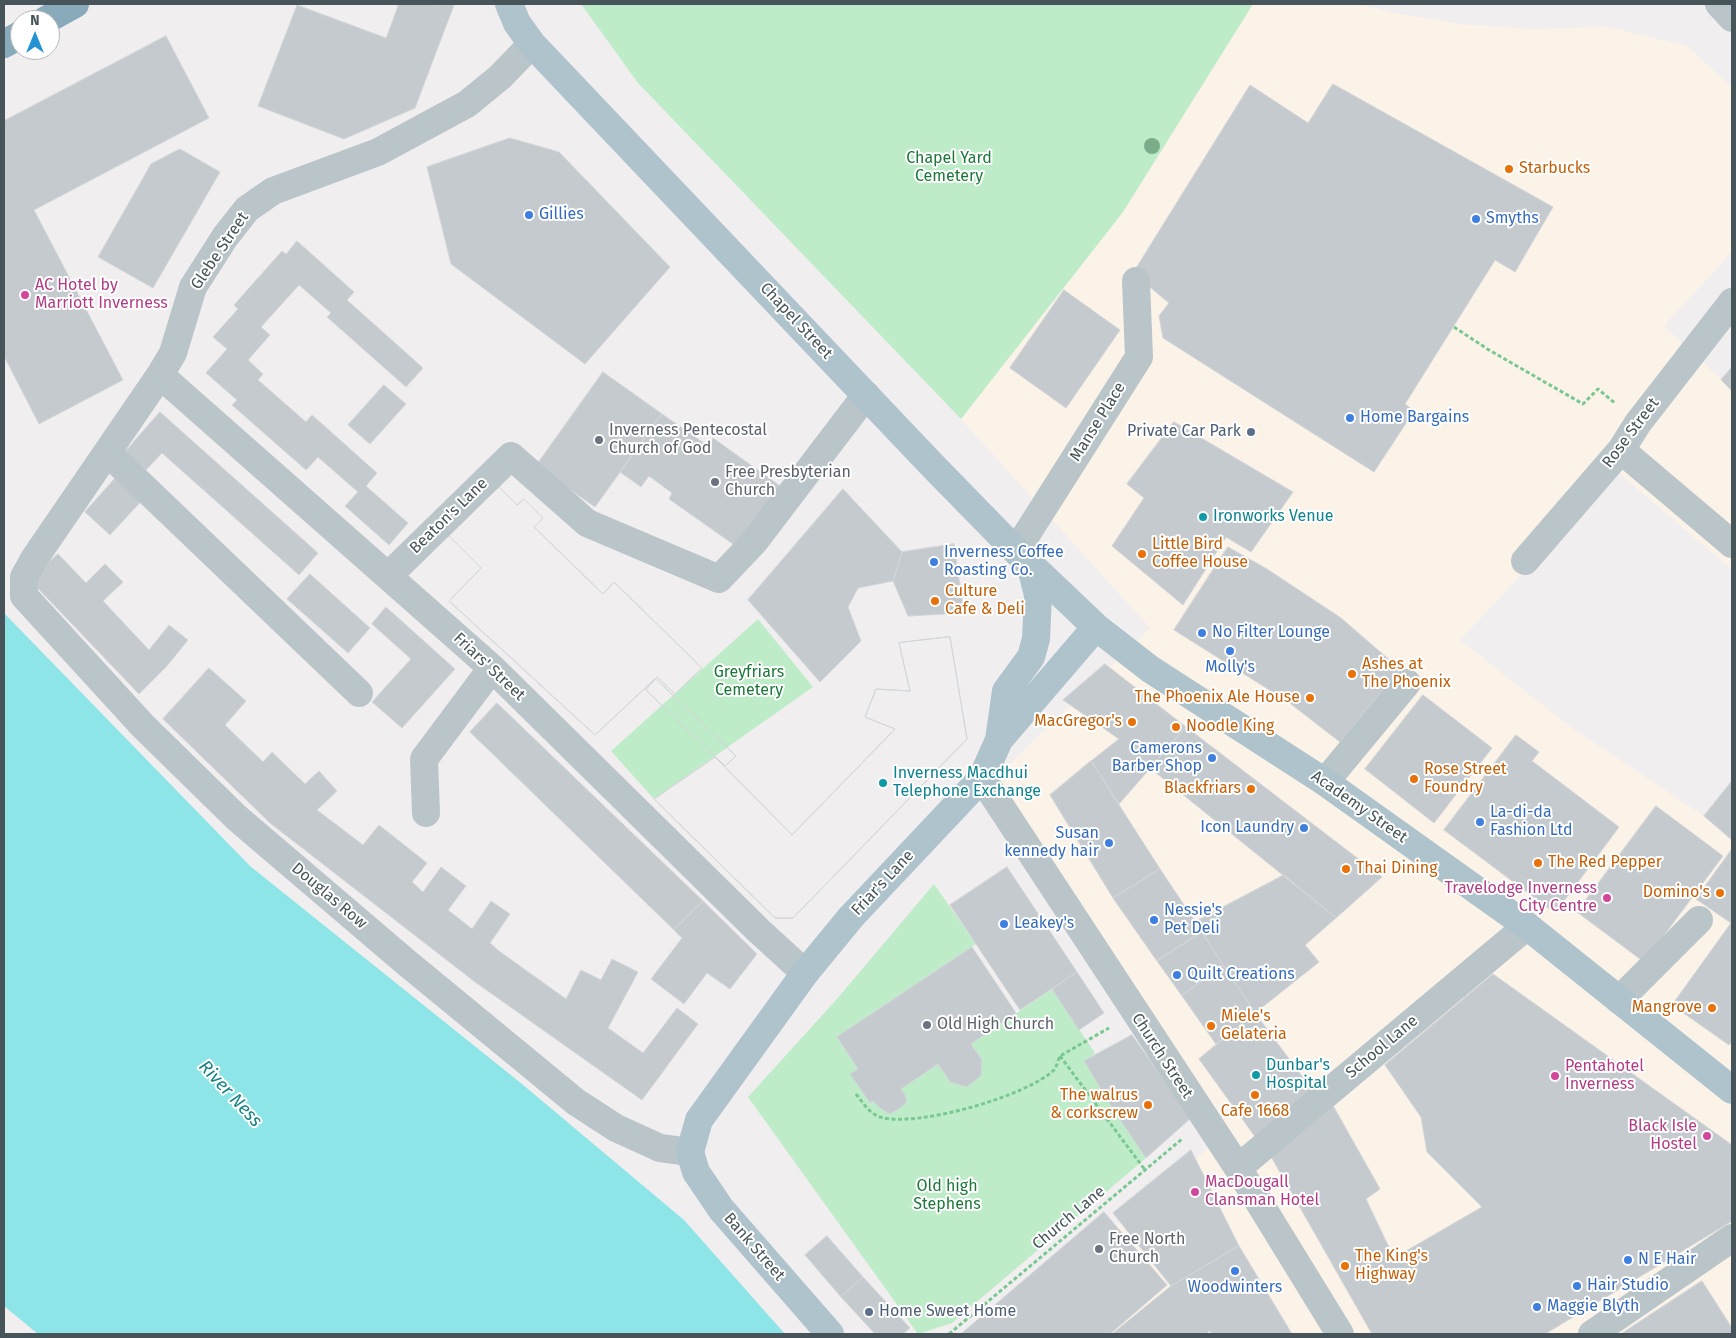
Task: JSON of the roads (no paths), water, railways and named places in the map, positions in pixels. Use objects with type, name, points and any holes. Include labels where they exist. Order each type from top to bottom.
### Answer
[{"type":"highway","points":[[60,12],[75,4]]},
{"type":"main road","name":"Chapel Street","points":[[509,4],[517,23],[532,44],[1023,557],[1096,627]]},
{"type":"main road","points":[[999,740],[1006,691],[1031,657],[1036,639],[1038,595],[1023,557]]},
{"type":"main road","name":"Friar's Lane","points":[[690,1152],[699,1120],[805,973],[851,917],[982,778],[999,740],[1096,627]]},
{"type":"main road","name":"Academy Street","points":[[1096,627],[1150,669],[1325,782],[1527,926],[1618,1000],[1730,1083]]},
{"type":"main road","name":"Bank Street","points":[[690,1152],[696,1172],[721,1209],[830,1334]]},
{"type":"street","points":[[1719,4],[1732,18]]},
{"type":"street","name":"Glebe Street","points":[[24,577],[34,559],[160,375],[173,353],[193,287],[225,237],[247,209],[273,192],[378,152],[468,104],[500,77],[532,44]]},
{"type":"street","name":"Manse Place","points":[[1023,557],[1139,356],[1136,280]]},
{"type":"street","name":"Rose Street","points":[[1525,561],[1621,450],[1638,423],[1728,317]]},
{"type":"street","name":"Friars' Street","points":[[160,375],[194,402],[492,668],[759,931],[805,973]]},
{"type":"street","name":"Beaton's Lane","points":[[388,576],[511,456],[587,523],[719,578],[754,542],[866,394]]},
{"type":"street","points":[[1621,450],[1732,544]]},
{"type":"street","points":[[108,453],[359,693]]},
{"type":"street","name":"Douglas Row","points":[[24,577],[24,596],[143,726],[236,818],[576,1102],[616,1128],[660,1148],[690,1152]]},
{"type":"street","points":[[426,813],[424,759],[492,668]]},
{"type":"street","points":[[1325,782],[1407,683]]},
{"type":"street","name":"Church Street","points":[[982,778],[1238,1168],[1340,1334]]},
{"type":"street","points":[[1618,1000],[1699,920]]},
{"type":"street","name":"School Lane","points":[[1238,1168],[1527,926]]},
{"type":"street","points":[[1592,1334],[1728,1250]]},
{"type":"water","name":"River Ness","points":[[4,613],[250,866],[522,1084],[684,1220],[785,1334],[38,1334],[4,1306]]},
{"type":"place","name":"Starbucks","points":[[1509,169]]},
{"type":"place","name":"Gillies","points":[[529,215]]},
{"type":"place","name":"Smyths","points":[[1476,219]]},
{"type":"place","name":"AC Hotel by Marriott Inverness","points":[[25,295]]},
{"type":"place","name":"Home Bargains","points":[[1350,418]]},
{"type":"place","name":"Private Car Park","points":[[1251,432]]},
{"type":"place","name":"Inverness Pentecostal Church of God","points":[[599,440]]},
{"type":"place","name":"Free Presbyterian Church","points":[[715,482]]},
{"type":"place","name":"Ironworks Venue","points":[[1203,517]]},
{"type":"place","name":"Little Bird Coffee House","points":[[1142,554]]},
{"type":"place","name":"Inverness Coffee Roasting Co.","points":[[934,562]]},
{"type":"place","name":"Culture Cafe & Deli","points":[[935,601]]},
{"type":"place","name":"No Filter Lounge","points":[[1202,633]]},
{"type":"place","name":"Molly's","points":[[1230,651]]},
{"type":"place","name":"Ashes at The Phoenix","points":[[1352,674]]},
{"type":"place","name":"The Phoenix Ale House","points":[[1310,698]]},
{"type":"place","name":"MacGregor's","points":[[1132,722]]},
{"type":"place","name":"Noodle King","points":[[1176,727]]},
{"type":"place","name":"Camerons Barber Shop","points":[[1212,758]]},
{"type":"place","name":"Rose Street Foundry","points":[[1414,779]]},
{"type":"place","name":"Inverness Macdhui Telephone Exchange","points":[[883,783]]},
{"type":"place","name":"Blackfriars","points":[[1251,789]]},
{"type":"place","name":"La-di-da Fashion Ltd","points":[[1480,822]]},
{"type":"place","name":"Icon Laundry","points":[[1304,828]]},
{"type":"place","name":"Susan kennedy hair","points":[[1109,843]]},
{"type":"place","name":"The Red Pepper","points":[[1538,863]]},
{"type":"place","name":"Thai Dining","points":[[1346,869]]},
{"type":"place","name":"Domino's","points":[[1720,893]]},
{"type":"place","name":"Travelodge Inverness City Centre","points":[[1607,898]]},
{"type":"place","name":"Nessie's Pet Deli","points":[[1154,920]]},
{"type":"place","name":"Leakey's","points":[[1004,924]]},
{"type":"place","name":"Quilt Creations","points":[[1177,975]]},
{"type":"place","name":"Mangrove","points":[[1712,1008]]},
{"type":"place","name":"Old High Church","points":[[927,1025]]},
{"type":"place","name":"Miele's Gelateria","points":[[1211,1026]]},
{"type":"place","name":"Dunbar's Hospital","points":[[1256,1075]]},
{"type":"place","name":"Pentahotel Inverness","points":[[1555,1076]]},
{"type":"place","name":"Cafe 1668","points":[[1255,1095]]},
{"type":"place","name":"The walrus & corkscrew","points":[[1148,1105]]},
{"type":"place","name":"Black Isle Hostel","points":[[1707,1136]]},
{"type":"place","name":"MacDougall Clansman Hotel","points":[[1195,1192]]},
{"type":"place","name":"Free North Church","points":[[1099,1249]]},
{"type":"place","name":"N E Hair","points":[[1628,1260]]},
{"type":"place","name":"The King's Highway","points":[[1345,1266]]},
{"type":"place","name":"Woodwinters","points":[[1235,1271]]},
{"type":"place","name":"Hair Studio","points":[[1577,1286]]},
{"type":"place","name":"Maggie Blyth","points":[[1537,1307]]},
{"type":"place","name":"Home Sweet Home","points":[[869,1312]]},
{"type":"park label","name":"Chapel Yard Cemetery","points":[[949,168]]},
{"type":"park label","name":"Greyfriars Cemetery","points":[[749,682]]},
{"type":"park label","name":"Old high Stephens","points":[[947,1196]]}]
